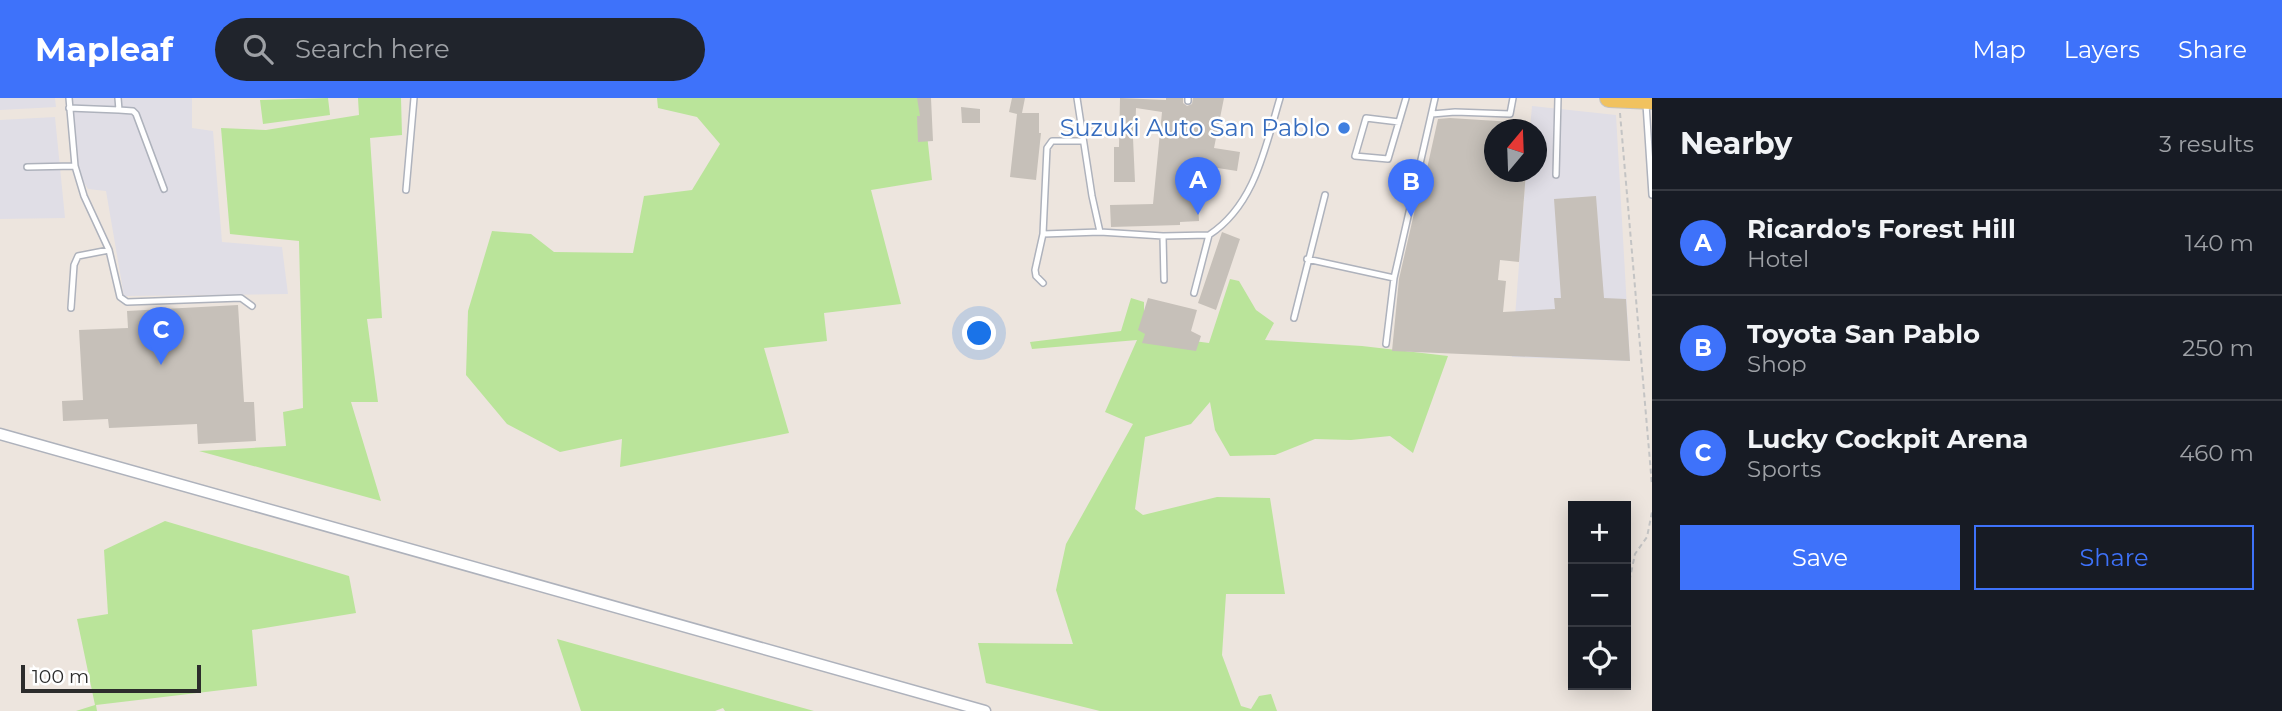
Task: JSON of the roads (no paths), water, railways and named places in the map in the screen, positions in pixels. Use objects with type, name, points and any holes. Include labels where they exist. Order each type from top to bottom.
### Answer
[{"type":"main road","points":[[1609,98],[1649,100]]},
{"type":"street","points":[[0,433],[985,711]]},
{"type":"lane","points":[[69,98],[75,166],[84,196],[109,250],[120,297],[127,302],[241,298],[252,306]]},
{"type":"lane","points":[[118,98],[119,110]]},
{"type":"lane","points":[[406,190],[414,98]]},
{"type":"lane","points":[[1077,98],[1100,232]]},
{"type":"lane","points":[[1043,234],[1100,232],[1163,236],[1209,235],[1224,225],[1249,191],[1280,98]]},
{"type":"lane","points":[[1399,122],[1366,118],[1355,156],[1388,159],[1399,122],[1405,98]]},
{"type":"lane","points":[[1386,344],[1394,278],[1435,98]]},
{"type":"lane","points":[[1432,114],[1510,114],[1513,98]]},
{"type":"lane","points":[[1556,175],[1558,98]]},
{"type":"lane","points":[[1649,100],[1652,195]]},
{"type":"lane","points":[[69,108],[132,111],[136,114],[164,189]]},
{"type":"lane","points":[[1043,283],[1036,276],[1035,270],[1043,234],[1047,148],[1052,141],[1083,141]]},
{"type":"lane","points":[[27,167],[75,166]]},
{"type":"lane","points":[[1294,318],[1325,195]]},
{"type":"lane","points":[[1194,293],[1209,235]]},
{"type":"lane","points":[[1163,236],[1164,280]]},
{"type":"lane","points":[[71,308],[72,278],[78,256],[109,250]]},
{"type":"lane","points":[[1307,259],[1394,278]]},
{"type":"place","name":"Suzuki Auto San Pablo","points":[[1344,128]]},
{"type":"place","name":"Ricardo's Forest Hill","points":[[1198,215]]},
{"type":"place","name":"Toyota San Pablo","points":[[1411,217]]},
{"type":"place","name":"Lucky Cockpit Arena","points":[[161,365]]}]
